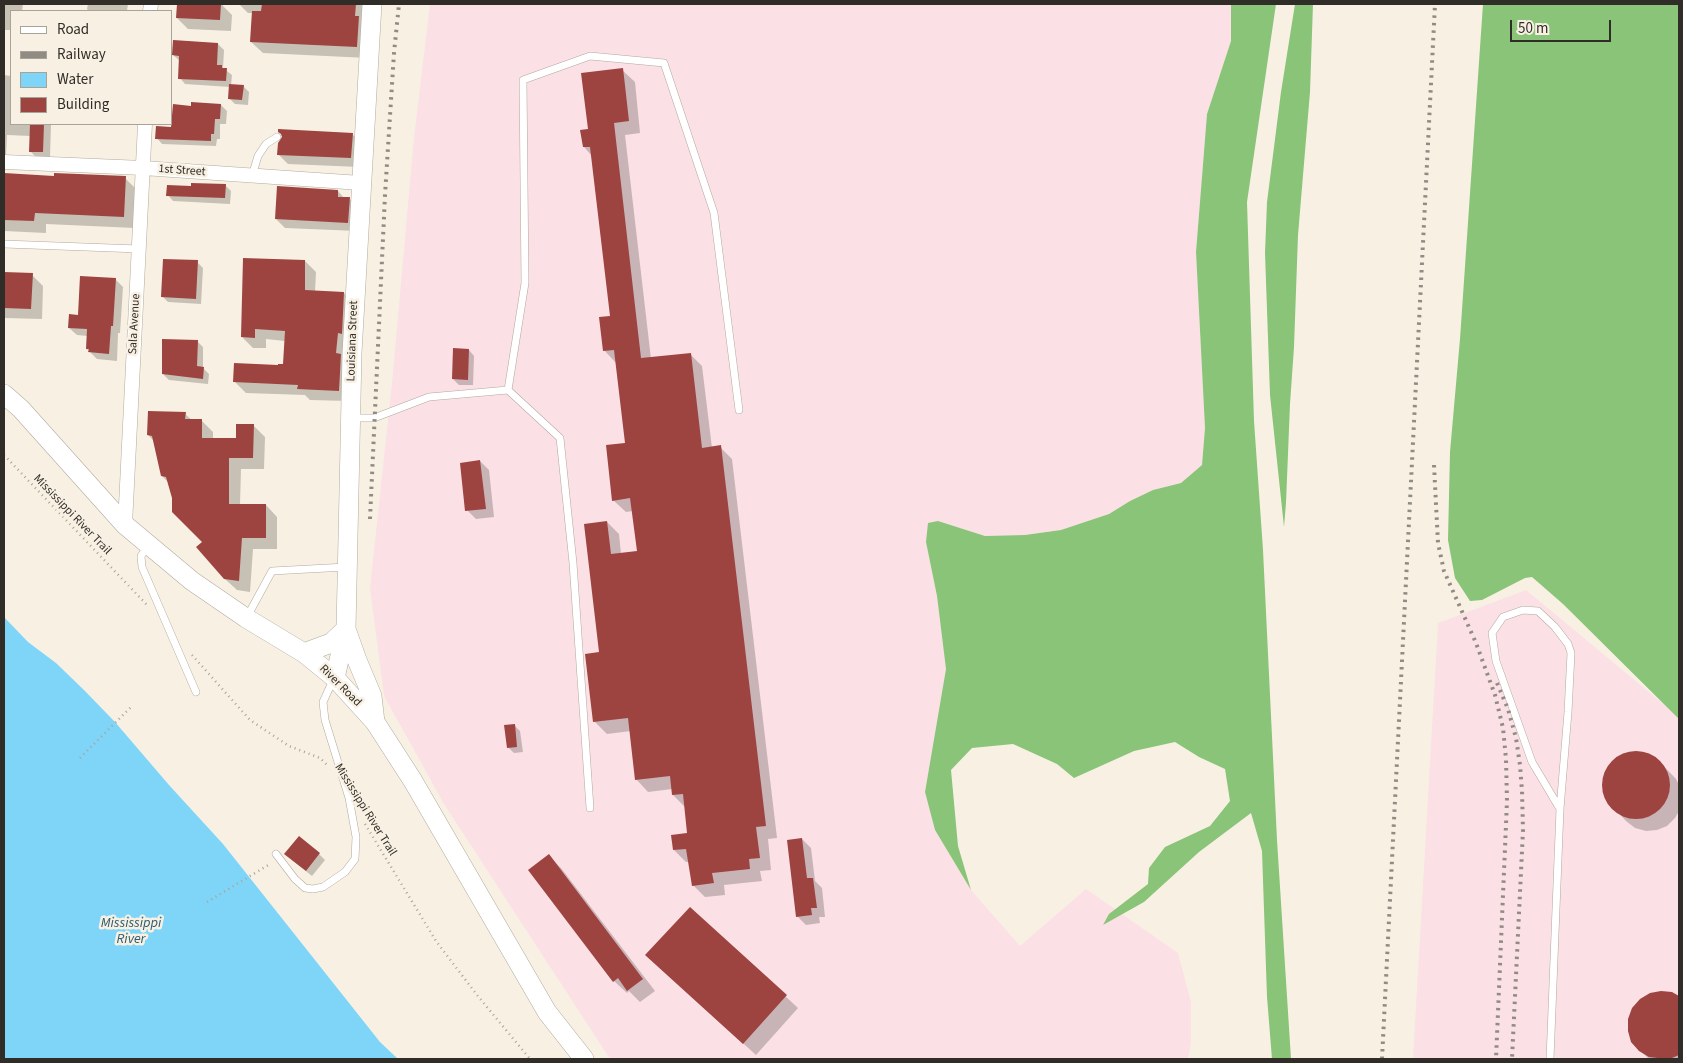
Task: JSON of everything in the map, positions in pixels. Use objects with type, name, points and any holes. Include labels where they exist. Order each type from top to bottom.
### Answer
[{"type":"main road","name":"Louisiana Street","points":[[334,678],[346,629],[352,353],[372,4]]},
{"type":"main road","name":"River Road","points":[[4,394],[21,409],[125,525],[192,580],[246,618],[304,653],[334,678],[375,722],[422,796],[547,1012],[584,1059]]},
{"type":"main road","points":[[304,653],[331,644],[346,629],[372,696],[375,722]]},
{"type":"street","name":"Sala Avenue","points":[[125,525],[145,125]]},
{"type":"street","name":"1st Street","points":[[4,162],[144,168],[361,183]]},
{"type":"lane","points":[[508,390],[525,283],[523,80],[590,56],[664,63],[714,213],[738,410]]},
{"type":"lane","points":[[252,176],[258,156],[266,144],[277,138]]},
{"type":"lane","points":[[4,244],[139,249]]},
{"type":"lane","points":[[350,418],[374,418],[429,397],[508,390],[560,438],[573,563],[590,808]]},
{"type":"lane","points":[[148,545],[141,556],[142,567],[196,692]]},
{"type":"lane","points":[[246,618],[272,571],[347,567]]},
{"type":"lane","points":[[1550,1059],[1560,809],[1571,653],[1568,644],[1555,627],[1538,611],[1523,610],[1504,617],[1492,632],[1496,661],[1532,762],[1560,809]]},
{"type":"lane","points":[[276,854],[294,879],[305,888],[313,889],[323,887],[338,877],[355,860],[356,836],[349,798],[325,720],[323,702],[334,678]]},
{"type":"path","name":"Mississippi River Trail","points":[[4,456],[150,609]]},
{"type":"path","name":"Mississippi River Trail","points":[[188,651],[250,720],[289,746],[320,758],[333,772]]},
{"type":"path","points":[[80,758],[132,706]]},
{"type":"path","name":"Mississippi River Trail","points":[[365,824],[436,941],[477,995],[530,1059]]},
{"type":"path","points":[[208,902],[271,863]]},
{"type":"shaded area","points":[[430,4],[1231,4],[1231,41],[1207,114],[1196,252],[1205,428],[1202,465],[1181,483],[1153,490],[1109,514],[1061,530],[1025,535],[985,536],[938,521],[926,542],[937,596],[946,669],[925,792],[935,830],[971,890],[1020,946],[1086,889],[1178,953],[1191,1002],[1191,1043],[1188,1059],[610,1059],[444,804],[384,696],[370,588],[392,383],[414,138]]},
{"type":"shaded area","points":[[1526,590],[1679,717],[1679,1059],[1413,1059],[1438,623]]},
{"type":"green space","points":[[1231,4],[1276,4],[1247,202],[1254,421],[1263,550],[1277,840],[1291,1059],[1272,1059],[1267,997],[1262,851],[1251,813],[1199,852],[1144,902],[1103,925],[1109,914],[1148,884],[1149,868],[1165,847],[1210,826],[1230,801],[1225,769],[1199,757],[1175,742],[1134,751],[1074,778],[1057,764],[1013,744],[972,748],[951,770],[958,846],[971,890],[935,830],[925,792],[946,669],[937,596],[926,542],[928,523],[938,521],[985,536],[1025,535],[1061,530],[1109,514],[1153,490],[1181,483],[1202,465],[1205,428],[1196,252],[1207,114],[1231,41]]},
{"type":"green space","points":[[1295,4],[1313,4],[1310,92],[1298,235],[1284,527],[1270,395],[1265,253],[1267,202],[1281,92]]},
{"type":"green space","points":[[1483,4],[1679,4],[1679,719],[1563,604],[1532,577],[1525,578],[1482,600],[1470,601],[1455,578],[1448,540],[1450,452],[1460,339]]},
{"type":"water","name":"Mississippi River","points":[[4,617],[28,642],[56,663],[115,722],[223,844],[380,1042],[398,1059],[4,1059]]},
{"type":"building","points":[[177,4],[221,4],[220,20],[176,18]]},
{"type":"building","points":[[262,4],[356,4],[355,16],[359,16],[357,47],[250,42],[252,11],[261,11]]},
{"type":"building","points":[[173,40],[218,43],[217,65],[227,68],[226,81],[178,79],[179,56],[172,55]]},
{"type":"building","points":[[623,68],[629,121],[614,123],[641,358],[691,353],[702,448],[721,445],[766,826],[756,827],[760,858],[749,859],[750,869],[712,873],[714,883],[692,886],[686,849],[673,850],[671,835],[687,833],[683,794],[672,795],[670,776],[635,780],[628,718],[593,722],[585,654],[599,652],[584,524],[607,521],[611,554],[637,551],[630,498],[612,501],[606,445],[625,443],[614,350],[603,351],[599,317],[610,316],[590,147],[583,147],[580,130],[588,129],[581,73]]},
{"type":"building","points":[[229,84],[244,85],[242,100],[228,99]]},
{"type":"building","points":[[191,102],[221,104],[220,119],[215,119],[214,134],[211,134],[211,141],[155,139],[156,126],[171,127],[173,104],[191,106]]},
{"type":"building","points":[[30,125],[44,125],[43,152],[29,152]]},
{"type":"building","points":[[278,129],[353,133],[351,158],[277,155],[278,143],[282,137]]},
{"type":"building","points":[[4,173],[54,176],[54,173],[126,176],[124,217],[35,213],[34,221],[4,220]]},
{"type":"building","points":[[191,183],[226,184],[225,198],[166,196],[167,185],[191,186]]},
{"type":"building","points":[[277,186],[338,190],[338,197],[350,197],[348,223],[275,219]]},
{"type":"building","points":[[243,258],[305,260],[305,290],[344,292],[342,334],[338,333],[336,353],[341,354],[339,391],[297,389],[298,385],[233,382],[234,363],[283,364],[285,331],[255,329],[255,338],[241,337]]},
{"type":"building","points":[[163,259],[198,260],[196,299],[161,297]]},
{"type":"building","points":[[4,272],[33,273],[31,309],[4,308]]},
{"type":"building","points":[[80,276],[116,278],[109,354],[88,352],[89,349],[86,349],[87,329],[68,328],[69,314],[78,315]]},
{"type":"building","points":[[162,339],[198,340],[197,366],[204,367],[203,379],[162,374]]},
{"type":"building","points":[[453,348],[469,349],[468,380],[452,379]]},
{"type":"building","points":[[148,411],[186,412],[185,419],[202,419],[202,438],[236,438],[236,424],[254,424],[253,458],[229,458],[229,504],[266,504],[266,538],[242,538],[239,581],[224,579],[196,547],[202,542],[172,512],[172,498],[166,477],[161,476],[152,436],[147,435]]},
{"type":"building","points":[[480,460],[486,509],[465,511],[460,463]]},
{"type":"building","points":[[515,724],[517,747],[507,748],[504,725]]},
{"type":"building","points":[[1636,751],[1649,753],[1660,761],[1668,772],[1670,785],[1668,798],[1660,809],[1649,817],[1636,819],[1623,817],[1612,809],[1604,798],[1602,785],[1604,772],[1612,761],[1623,753]]},
{"type":"building","points":[[299,836],[320,853],[306,871],[284,854]]},
{"type":"building","points":[[802,838],[807,878],[813,878],[817,908],[811,908],[812,915],[796,917],[787,840]]},
{"type":"building","points":[[549,854],[643,979],[627,991],[618,978],[613,982],[528,870]]},
{"type":"building","points":[[690,907],[787,995],[743,1044],[645,955]]},
{"type":"building","points":[[1672,992],[1679,996],[1679,1055],[1666,1059],[1649,1057],[1639,1051],[1631,1042],[1628,1031],[1628,1019],[1632,1008],[1640,999],[1650,993]]},
{"type":"railway","points":[[370,519],[385,195],[399,4]]},
{"type":"railway","points":[[1382,1059],[1435,4]]},
{"type":"railway","points":[[1434,465],[1438,543],[1444,571],[1476,643],[1495,695],[1503,728],[1507,801],[1496,1059]]},
{"type":"railway","points":[[1497,683],[1508,709],[1516,738],[1522,791],[1523,830],[1512,1059]]}]
